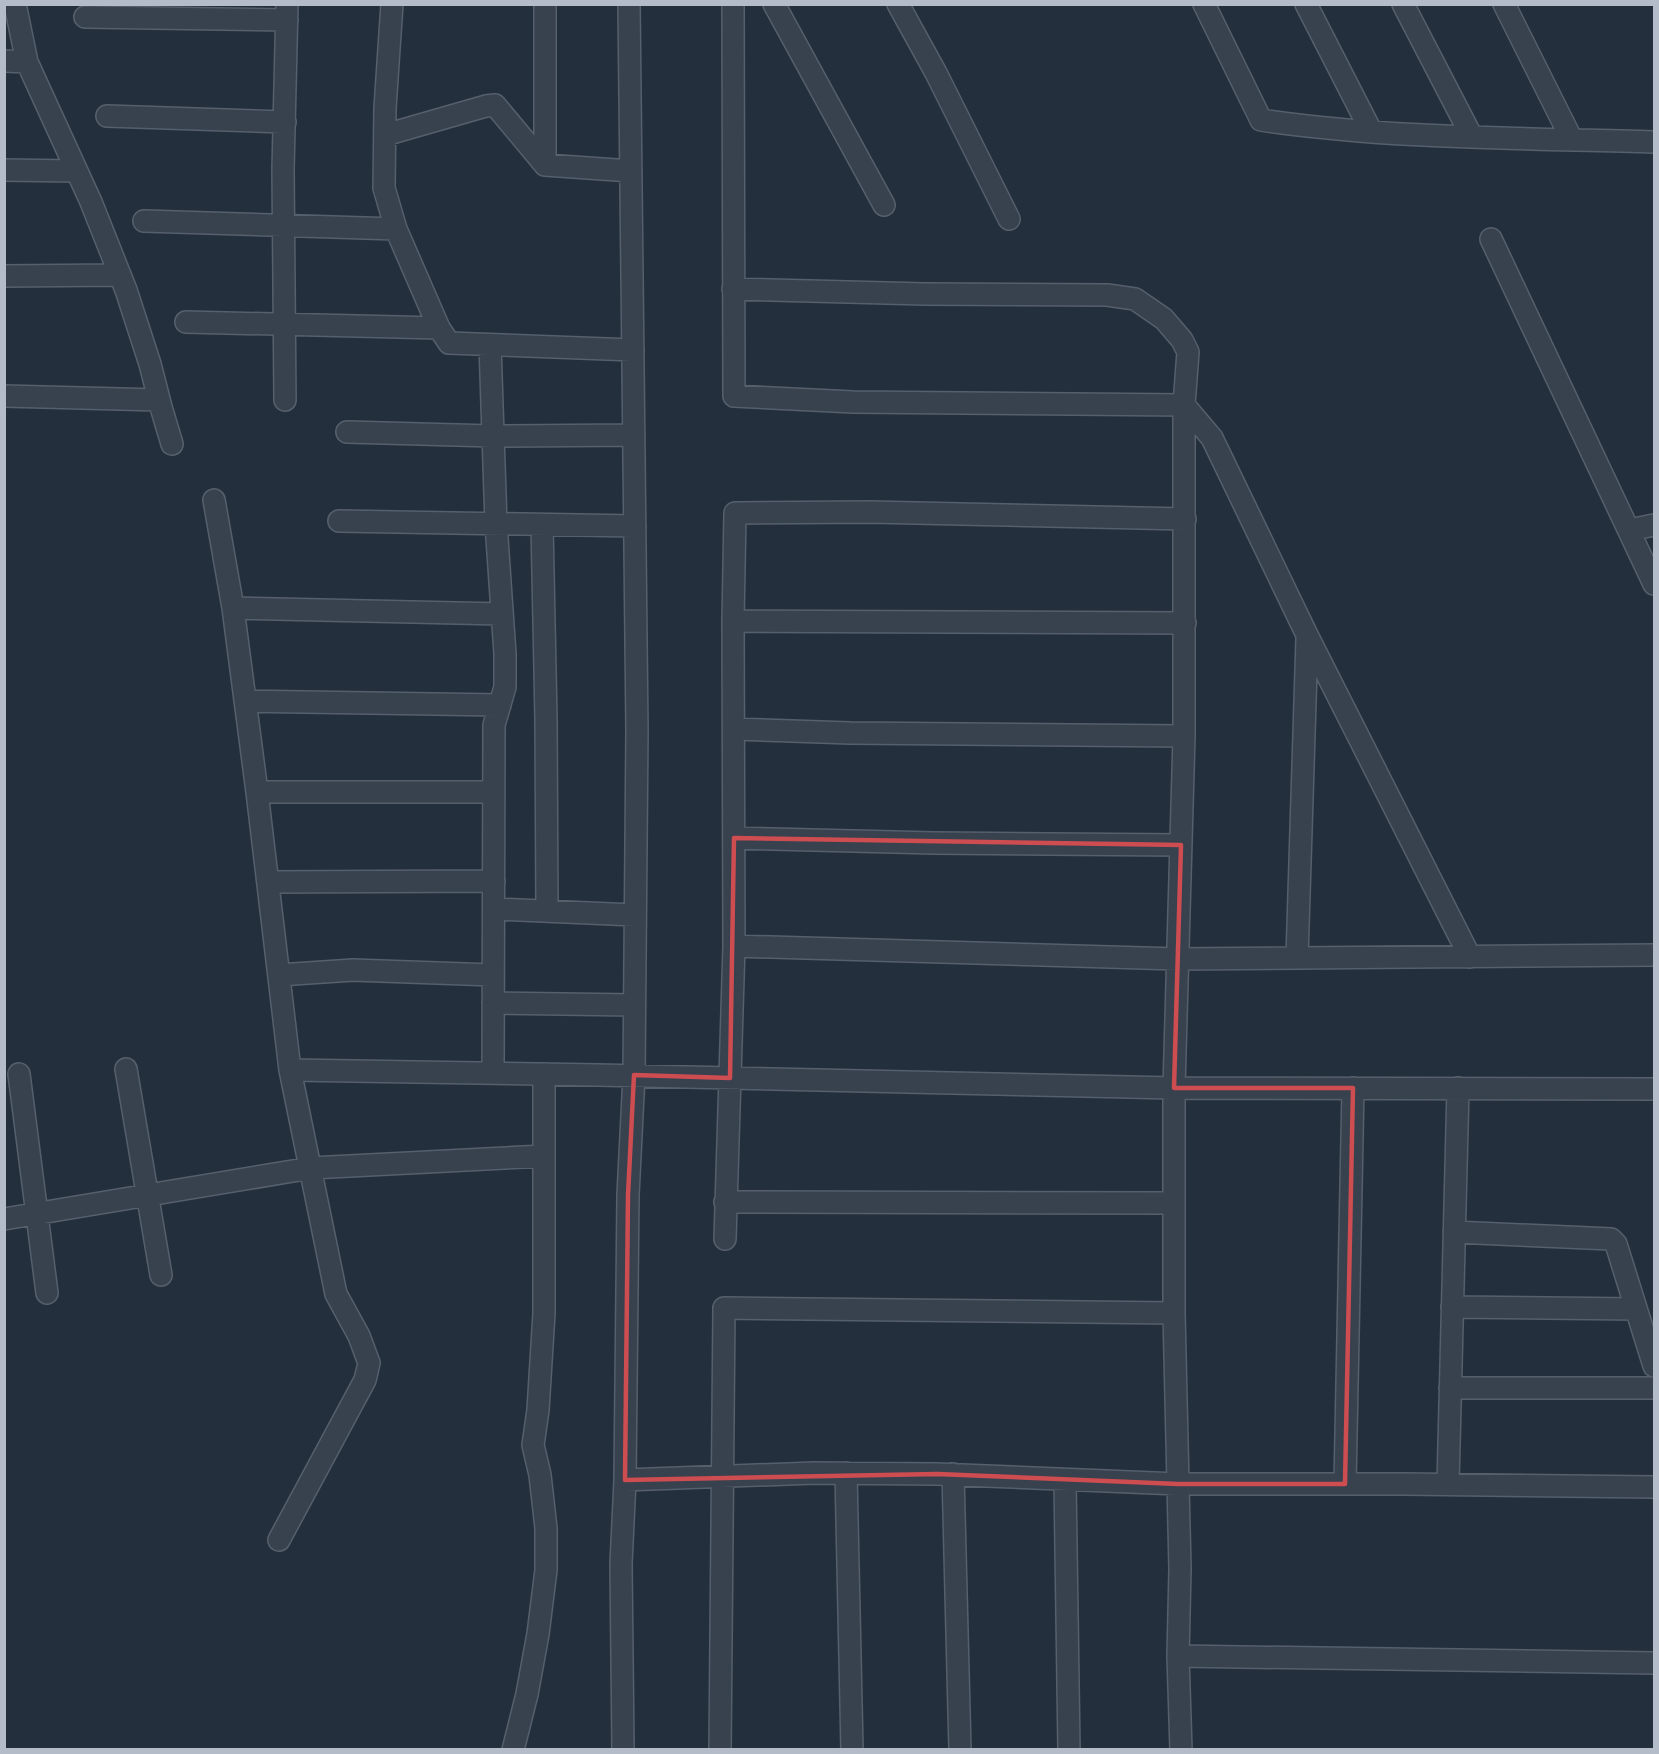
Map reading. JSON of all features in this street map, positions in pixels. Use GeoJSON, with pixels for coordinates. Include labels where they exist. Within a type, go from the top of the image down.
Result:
{"type":"FeatureCollection","features":[{"type":"Feature","properties":{"kind":"street"},"geometry":{"type":"LineString","coordinates":[[15,4],[27,62],[120,275],[150,364],[172,444]]}},
{"type":"Feature","properties":{"kind":"street"},"geometry":{"type":"LineString","coordinates":[[392,4],[384,188],[396,229],[439,328],[449,343],[633,350]]}},
{"type":"Feature","properties":{"kind":"street"},"geometry":{"type":"LineString","coordinates":[[545,4],[545,165]]}},
{"type":"Feature","properties":{"kind":"street"},"geometry":{"type":"LineString","coordinates":[[622,1749],[621,1564],[625,1480],[628,1195],[634,1076],[637,730],[629,4]]}},
{"type":"Feature","properties":{"kind":"street"},"geometry":{"type":"LineString","coordinates":[[774,4],[884,205]]}},
{"type":"Feature","properties":{"kind":"street"},"geometry":{"type":"LineString","coordinates":[[898,4],[936,73],[1009,219]]}},
{"type":"Feature","properties":{"kind":"street"},"geometry":{"type":"LineString","coordinates":[[1204,4],[1261,120],[1319,129],[1654,142]]}},
{"type":"Feature","properties":{"kind":"street"},"geometry":{"type":"LineString","coordinates":[[1306,4],[1371,131]]}},
{"type":"Feature","properties":{"kind":"street"},"geometry":{"type":"LineString","coordinates":[[1403,4],[1472,136]]}},
{"type":"Feature","properties":{"kind":"street"},"geometry":{"type":"LineString","coordinates":[[1504,4],[1572,140]]}},
{"type":"Feature","properties":{"kind":"street"},"geometry":{"type":"LineString","coordinates":[[736,6],[734,396],[854,402],[1184,405],[1212,438],[1307,635],[1470,957]]}},
{"type":"Feature","properties":{"kind":"street"},"geometry":{"type":"LineString","coordinates":[[85,17],[287,12],[284,226],[285,400]]}},
{"type":"Feature","properties":{"kind":"street"},"geometry":{"type":"LineString","coordinates":[[4,61],[27,62]]}},
{"type":"Feature","properties":{"kind":"street"},"geometry":{"type":"LineString","coordinates":[[385,135],[495,105],[545,165],[631,171]]}},
{"type":"Feature","properties":{"kind":"street"},"geometry":{"type":"LineString","coordinates":[[107,116],[285,122]]}},
{"type":"Feature","properties":{"kind":"street"},"geometry":{"type":"LineString","coordinates":[[4,170],[76,171]]}},
{"type":"Feature","properties":{"kind":"street"},"geometry":{"type":"LineString","coordinates":[[144,221],[396,229]]}},
{"type":"Feature","properties":{"kind":"street"},"geometry":{"type":"LineString","coordinates":[[1491,239],[1654,584]]}},
{"type":"Feature","properties":{"kind":"street"},"geometry":{"type":"LineString","coordinates":[[4,276],[120,275]]}},
{"type":"Feature","properties":{"kind":"street"},"geometry":{"type":"LineString","coordinates":[[733,289],[924,294],[1107,295],[1135,299],[1164,319],[1182,340],[1188,352],[1184,405],[1184,735],[1174,1088],[1174,1313],[1180,1569],[1178,1656],[1181,1749]]}},
{"type":"Feature","properties":{"kind":"street"},"geometry":{"type":"LineString","coordinates":[[186,322],[439,328]]}},
{"type":"Feature","properties":{"kind":"street"},"geometry":{"type":"LineString","coordinates":[[490,345],[496,524],[505,654],[505,687],[494,725],[493,1073]]}},
{"type":"Feature","properties":{"kind":"street"},"geometry":{"type":"LineString","coordinates":[[4,396],[159,400]]}},
{"type":"Feature","properties":{"kind":"street"},"geometry":{"type":"LineString","coordinates":[[346,432],[634,435]]}},
{"type":"Feature","properties":{"kind":"street"},"geometry":{"type":"LineString","coordinates":[[214,500],[233,608],[290,1070],[336,1294],[359,1336],[369,1363],[365,1380],[279,1540]]}},
{"type":"Feature","properties":{"kind":"street"},"geometry":{"type":"LineString","coordinates":[[725,1239],[734,946],[735,513],[870,512],[1185,519]]}},
{"type":"Feature","properties":{"kind":"street"},"geometry":{"type":"LineString","coordinates":[[339,521],[635,526]]}},
{"type":"Feature","properties":{"kind":"street"},"geometry":{"type":"LineString","coordinates":[[542,525],[547,910]]}},
{"type":"Feature","properties":{"kind":"street"},"geometry":{"type":"LineString","coordinates":[[1629,530],[1654,525]]}},
{"type":"Feature","properties":{"kind":"street"},"geometry":{"type":"LineString","coordinates":[[233,608],[502,614]]}},
{"type":"Feature","properties":{"kind":"street"},"geometry":{"type":"LineString","coordinates":[[733,621],[1185,623]]}},
{"type":"Feature","properties":{"kind":"street"},"geometry":{"type":"LineString","coordinates":[[1297,958],[1307,635]]}},
{"type":"Feature","properties":{"kind":"street"},"geometry":{"type":"LineString","coordinates":[[245,702],[500,705]]}},
{"type":"Feature","properties":{"kind":"street"},"geometry":{"type":"LineString","coordinates":[[734,729],[850,733],[1184,735]]}},
{"type":"Feature","properties":{"kind":"street"},"geometry":{"type":"LineString","coordinates":[[257,792],[494,792]]}},
{"type":"Feature","properties":{"kind":"street"},"geometry":{"type":"LineString","coordinates":[[734,838],[934,843],[1180,845]]}},
{"type":"Feature","properties":{"kind":"street"},"geometry":{"type":"LineString","coordinates":[[268,882],[494,881]]}},
{"type":"Feature","properties":{"kind":"street"},"geometry":{"type":"LineString","coordinates":[[494,909],[635,915]]}},
{"type":"Feature","properties":{"kind":"street"},"geometry":{"type":"LineString","coordinates":[[734,946],[1178,959],[1654,955]]}},
{"type":"Feature","properties":{"kind":"street"},"geometry":{"type":"LineString","coordinates":[[279,975],[353,970],[493,975]]}},
{"type":"Feature","properties":{"kind":"street"},"geometry":{"type":"LineString","coordinates":[[493,1003],[634,1005]]}},
{"type":"Feature","properties":{"kind":"street"},"geometry":{"type":"LineString","coordinates":[[126,1069],[161,1275]]}},
{"type":"Feature","properties":{"kind":"street"},"geometry":{"type":"LineString","coordinates":[[290,1070],[1174,1088],[1654,1089]]}},
{"type":"Feature","properties":{"kind":"street"},"geometry":{"type":"LineString","coordinates":[[19,1074],[47,1293]]}},
{"type":"Feature","properties":{"kind":"street"},"geometry":{"type":"LineString","coordinates":[[513,1749],[527,1694],[546,1570],[546,1528],[540,1475],[533,1445],[538,1410],[544,1313],[544,1074]]}},
{"type":"Feature","properties":{"kind":"street"},"geometry":{"type":"LineString","coordinates":[[1345,1484],[1353,1088]]}},
{"type":"Feature","properties":{"kind":"street"},"geometry":{"type":"LineString","coordinates":[[1448,1484],[1458,1088]]}},
{"type":"Feature","properties":{"kind":"street"},"geometry":{"type":"LineString","coordinates":[[4,1219],[311,1168],[544,1156]]}},
{"type":"Feature","properties":{"kind":"street"},"geometry":{"type":"LineString","coordinates":[[725,1202],[1174,1203]]}},
{"type":"Feature","properties":{"kind":"street"},"geometry":{"type":"LineString","coordinates":[[1454,1232],[1611,1239],[1616,1244],[1654,1366]]}},
{"type":"Feature","properties":{"kind":"street"},"geometry":{"type":"LineString","coordinates":[[1452,1307],[1636,1309]]}},
{"type":"Feature","properties":{"kind":"street"},"geometry":{"type":"LineString","coordinates":[[720,1749],[724,1308],[1174,1313]]}},
{"type":"Feature","properties":{"kind":"street"},"geometry":{"type":"LineString","coordinates":[[1450,1388],[1654,1388]]}},
{"type":"Feature","properties":{"kind":"street"},"geometry":{"type":"LineString","coordinates":[[625,1480],[846,1473],[953,1474],[1178,1484],[1654,1487]]}},
{"type":"Feature","properties":{"kind":"street"},"geometry":{"type":"LineString","coordinates":[[846,1473],[852,1749]]}},
{"type":"Feature","properties":{"kind":"street"},"geometry":{"type":"LineString","coordinates":[[953,1474],[960,1749]]}},
{"type":"Feature","properties":{"kind":"street"},"geometry":{"type":"LineString","coordinates":[[1065,1480],[1069,1749]]}},
{"type":"Feature","properties":{"kind":"street"},"geometry":{"type":"LineString","coordinates":[[1178,1656],[1654,1663]]}},
{"type":"Feature","properties":{"kind":"highlighted area"},"geometry":{"type":"Polygon","coordinates":[[[734,838],[1181,845],[1174,1088],[1353,1088],[1345,1484],[1178,1484],[937,1474],[625,1480],[628,1195],[634,1075],[730,1078],[734,838]]]}}]}
